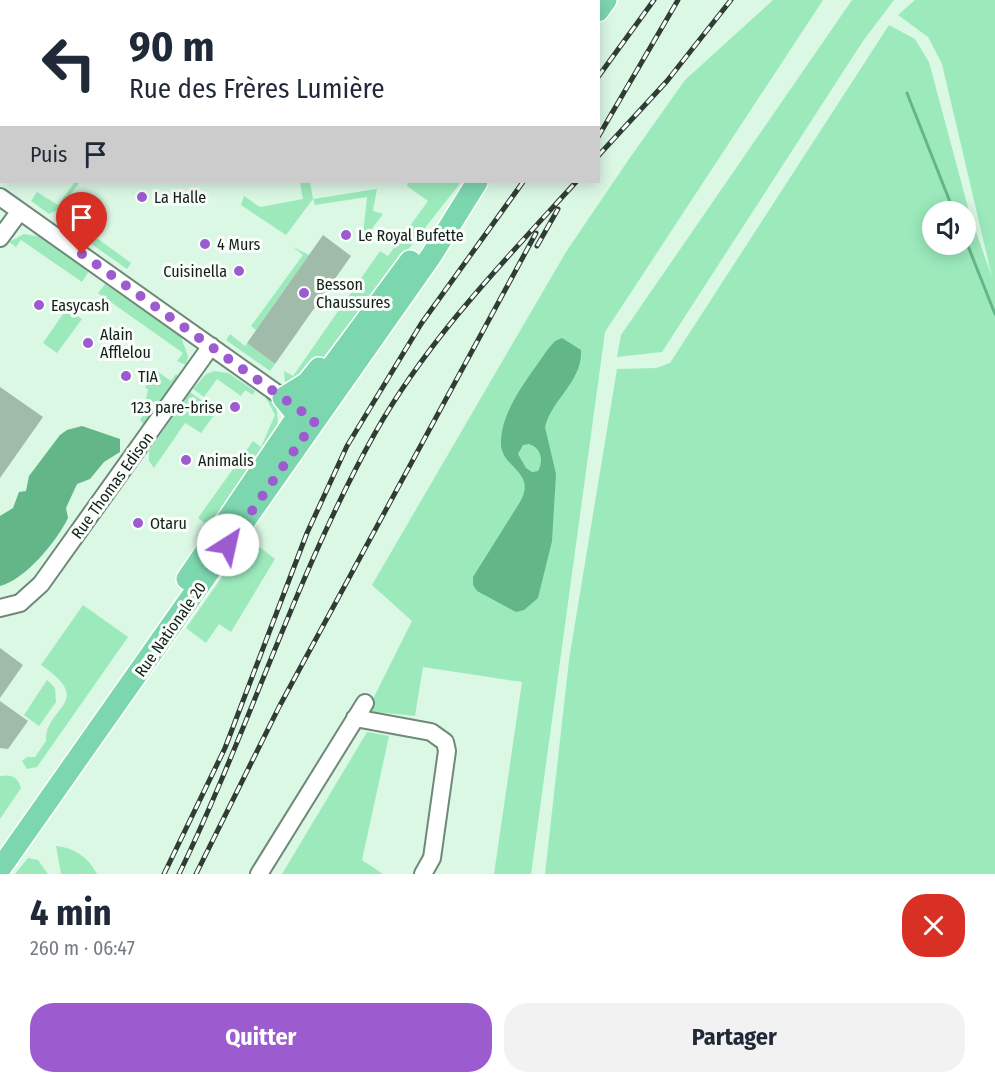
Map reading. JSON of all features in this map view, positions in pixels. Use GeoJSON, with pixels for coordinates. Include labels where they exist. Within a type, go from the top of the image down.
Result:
{"type":"FeatureCollection","features":[{"type":"Feature","properties":{"kind":"main road","name":"Rue Nationale 20"},"geometry":{"type":"LineString","coordinates":[[0,847],[305,416],[416,254],[474,185]]}},
{"type":"Feature","properties":{"kind":"main road","name":"Rue Nationale 20"},"geometry":{"type":"LineString","coordinates":[[0,868],[189,602],[305,416],[431,256],[474,185]]}},
{"type":"Feature","properties":{"kind":"main road","name":"Rue Nationale 20"},"geometry":{"type":"LineString","coordinates":[[283,398],[307,383],[390,274],[416,254]]}},
{"type":"Feature","properties":{"kind":"main road"},"geometry":{"type":"LineString","coordinates":[[283,398],[305,416]]}},
{"type":"Feature","properties":{"kind":"street"},"geometry":{"type":"LineString","coordinates":[[0,197],[283,398]]}},
{"type":"Feature","properties":{"kind":"street"},"geometry":{"type":"LineString","coordinates":[[0,238],[20,211]]}},
{"type":"Feature","properties":{"kind":"street","name":"Rue Thomas Edison"},"geometry":{"type":"LineString","coordinates":[[0,608],[20,603],[40,584],[212,346]]}},
{"type":"Feature","properties":{"kind":"street"},"geometry":{"type":"LineString","coordinates":[[259,874],[365,703]]}},
{"type":"Feature","properties":{"kind":"street"},"geometry":{"type":"LineString","coordinates":[[355,718],[431,732],[445,742],[447,751],[432,858],[423,874]]}},
{"type":"Feature","properties":{"kind":"shaded area"},"geometry":{"type":"Polygon","coordinates":[[[773,0],[823,0],[605,332],[531,874],[494,874],[522,682],[423,667],[415,716],[367,711],[412,621],[372,585],[566,252],[629,159],[685,80],[773,0]]]}},
{"type":"Feature","properties":{"kind":"shaded area"},"geometry":{"type":"Polygon","coordinates":[[[852,0],[894,0],[863,41],[662,352],[617,357],[621,335],[852,0]]]}},
{"type":"Feature","properties":{"kind":"shaded area"},"geometry":{"type":"Polygon","coordinates":[[[915,0],[995,0],[995,874],[545,874],[569,660],[617,369],[656,368],[670,363],[889,25],[915,39],[929,62],[966,201],[922,201],[922,255],[976,255],[976,232],[992,277],[942,64],[928,37],[898,15],[915,0]]]}},
{"type":"Feature","properties":{"kind":"shaded area"},"geometry":{"type":"Polygon","coordinates":[[[74,183],[79,183],[58,210],[49,214],[31,201],[37,192],[58,205],[74,183]]]}},
{"type":"Feature","properties":{"kind":"shaded area"},"geometry":{"type":"Polygon","coordinates":[[[300,183],[310,183],[313,199],[286,235],[241,205],[244,196],[260,207],[303,199],[300,183]]]}},
{"type":"Feature","properties":{"kind":"shaded area"},"geometry":{"type":"Polygon","coordinates":[[[408,183],[460,183],[313,371],[295,382],[285,383],[284,371],[293,376],[380,251],[388,256],[428,201],[407,186],[408,183]]]}},
{"type":"Feature","properties":{"kind":"shaded area"},"geometry":{"type":"Polygon","coordinates":[[[377,189],[373,211],[383,214],[362,242],[367,197],[315,205],[313,199],[377,189]]]}},
{"type":"Feature","properties":{"kind":"shaded area"},"geometry":{"type":"Polygon","coordinates":[[[87,199],[92,204],[79,225],[131,263],[127,269],[73,231],[74,217],[87,199]]]}},
{"type":"Feature","properties":{"kind":"shaded area"},"geometry":{"type":"Polygon","coordinates":[[[24,234],[41,237],[89,271],[82,282],[21,240],[16,247],[9,242],[24,234]]]}},
{"type":"Feature","properties":{"kind":"shaded area"},"geometry":{"type":"Polygon","coordinates":[[[293,247],[309,255],[256,330],[251,326],[303,255],[293,247]]]}},
{"type":"Feature","properties":{"kind":"shaded area"},"geometry":{"type":"Polygon","coordinates":[[[105,284],[181,337],[188,356],[186,365],[177,361],[183,353],[98,293],[105,284]]]}},
{"type":"Feature","properties":{"kind":"shaded area"},"geometry":{"type":"Polygon","coordinates":[[[67,308],[82,319],[57,353],[43,343],[67,308]]]}},
{"type":"Feature","properties":{"kind":"shaded area"},"geometry":{"type":"Polygon","coordinates":[[[230,334],[245,346],[247,343],[275,364],[270,371],[226,340],[230,334]]]}},
{"type":"Feature","properties":{"kind":"shaded area"},"geometry":{"type":"Polygon","coordinates":[[[562,338],[581,350],[580,361],[572,381],[554,408],[545,427],[556,474],[552,541],[538,598],[524,610],[516,612],[477,591],[473,585],[473,577],[524,492],[522,477],[503,453],[501,445],[505,419],[517,394],[555,341],[562,338]],[[523,445],[518,454],[526,468],[532,472],[538,471],[541,463],[539,451],[533,446],[523,445]]]}},
{"type":"Feature","properties":{"kind":"shaded area"},"geometry":{"type":"Polygon","coordinates":[[[157,371],[171,381],[176,374],[178,376],[144,425],[140,420],[151,403],[146,399],[148,390],[145,387],[157,371]]]}},
{"type":"Feature","properties":{"kind":"shaded area"},"geometry":{"type":"Polygon","coordinates":[[[214,371],[228,373],[255,391],[253,395],[245,390],[241,396],[217,379],[204,397],[193,389],[206,374],[214,371]]]}},
{"type":"Feature","properties":{"kind":"shaded area"},"geometry":{"type":"Polygon","coordinates":[[[190,392],[217,411],[201,433],[185,423],[154,468],[149,461],[149,451],[190,392]]]}},
{"type":"Feature","properties":{"kind":"shaded area"},"geometry":{"type":"Polygon","coordinates":[[[267,395],[277,409],[278,428],[213,529],[198,518],[253,441],[261,447],[275,415],[266,398],[267,395]]]}},
{"type":"Feature","properties":{"kind":"shaded area"},"geometry":{"type":"Polygon","coordinates":[[[82,426],[120,439],[120,452],[104,462],[90,479],[77,484],[66,508],[68,518],[48,548],[20,576],[0,586],[0,516],[13,508],[19,492],[26,491],[29,476],[60,435],[67,430],[82,426]]]}},
{"type":"Feature","properties":{"kind":"shaded area"},"geometry":{"type":"Polygon","coordinates":[[[249,539],[275,559],[231,632],[219,624],[206,643],[186,628],[249,539]]]}},
{"type":"Feature","properties":{"kind":"shaded area"},"geometry":{"type":"Polygon","coordinates":[[[83,605],[128,637],[37,767],[27,769],[22,761],[27,757],[35,757],[46,741],[52,720],[67,697],[65,688],[57,678],[41,665],[83,605]]]}},
{"type":"Feature","properties":{"kind":"shaded area"},"geometry":{"type":"Polygon","coordinates":[[[47,680],[55,688],[56,702],[39,726],[24,715],[47,680]]]}},
{"type":"Feature","properties":{"kind":"shaded area"},"geometry":{"type":"Polygon","coordinates":[[[367,732],[389,736],[362,860],[383,874],[282,874],[367,732]]]}},
{"type":"Feature","properties":{"kind":"shaded area"},"geometry":{"type":"Polygon","coordinates":[[[0,776],[14,777],[21,788],[0,819],[0,776]]]}},
{"type":"Feature","properties":{"kind":"shaded area"},"geometry":{"type":"Polygon","coordinates":[[[56,846],[80,854],[97,874],[61,874],[56,846]]]}},
{"type":"Feature","properties":{"kind":"shaded area"},"geometry":{"type":"Polygon","coordinates":[[[28,858],[38,860],[48,874],[15,874],[28,858]]]}},
{"type":"Feature","properties":{"kind":"building","name":"Besson Chaussures"},"geometry":{"type":"Polygon","coordinates":[[[323,235],[351,256],[275,364],[247,343],[323,235]]]}},
{"type":"Feature","properties":{"kind":"building"},"geometry":{"type":"Polygon","coordinates":[[[0,387],[43,417],[0,478],[0,387]]]}},
{"type":"Feature","properties":{"kind":"building"},"geometry":{"type":"Polygon","coordinates":[[[0,648],[23,665],[0,698],[0,648]]]}},
{"type":"Feature","properties":{"kind":"building"},"geometry":{"type":"Polygon","coordinates":[[[0,701],[28,721],[8,749],[0,748],[0,701]]]}},
{"type":"Feature","properties":{"kind":"waterway"},"geometry":{"type":"LineString","coordinates":[[907,93],[950,201]]}},
{"type":"Feature","properties":{"kind":"waterway"},"geometry":{"type":"LineString","coordinates":[[972,255],[995,314]]}},
{"type":"Feature","properties":{"kind":"railway"},"geometry":{"type":"LineString","coordinates":[[600,74],[654,0]]}},
{"type":"Feature","properties":{"kind":"railway"},"geometry":{"type":"LineString","coordinates":[[600,134],[678,0]]}},
{"type":"Feature","properties":{"kind":"railway"},"geometry":{"type":"LineString","coordinates":[[600,154],[667,81],[731,0]]}},
{"type":"Feature","properties":{"kind":"railway"},"geometry":{"type":"LineString","coordinates":[[164,874],[225,748],[307,533],[347,446],[421,324],[522,183]]}},
{"type":"Feature","properties":{"kind":"railway"},"geometry":{"type":"LineString","coordinates":[[179,874],[228,764],[321,541],[375,433],[396,398],[443,333],[495,271],[575,183]]}},
{"type":"Feature","properties":{"kind":"railway"},"geometry":{"type":"LineString","coordinates":[[537,246],[558,209]]}},
{"type":"Feature","properties":{"kind":"railway"},"geometry":{"type":"LineString","coordinates":[[196,874],[279,707],[536,233]]}},
{"type":"Feature","properties":{"kind":"place","name":"La Halle"},"geometry":{"type":"Point","coordinates":[142,197]}},
{"type":"Feature","properties":{"kind":"place","name":"Le Royal Bufette"},"geometry":{"type":"Point","coordinates":[346,235]}},
{"type":"Feature","properties":{"kind":"place","name":"4 Murs"},"geometry":{"type":"Point","coordinates":[205,244]}},
{"type":"Feature","properties":{"kind":"place","name":"Cuisinella"},"geometry":{"type":"Point","coordinates":[239,271]}},
{"type":"Feature","properties":{"kind":"place","name":"Besson Chaussures"},"geometry":{"type":"Point","coordinates":[304,293]}},
{"type":"Feature","properties":{"kind":"place","name":"Easycash"},"geometry":{"type":"Point","coordinates":[39,305]}},
{"type":"Feature","properties":{"kind":"place","name":"Alain Afflelou"},"geometry":{"type":"Point","coordinates":[88,343]}},
{"type":"Feature","properties":{"kind":"place","name":"TIA"},"geometry":{"type":"Point","coordinates":[126,376]}},
{"type":"Feature","properties":{"kind":"place","name":"123 pare-brise"},"geometry":{"type":"Point","coordinates":[235,407]}},
{"type":"Feature","properties":{"kind":"place","name":"Animalis"},"geometry":{"type":"Point","coordinates":[186,460]}},
{"type":"Feature","properties":{"kind":"place","name":"Otaru"},"geometry":{"type":"Point","coordinates":[138,523]}},
{"type":"Feature","properties":{"kind":"route"},"geometry":{"type":"LineString","coordinates":[[82,254],[315,421],[228,545]]}}]}
